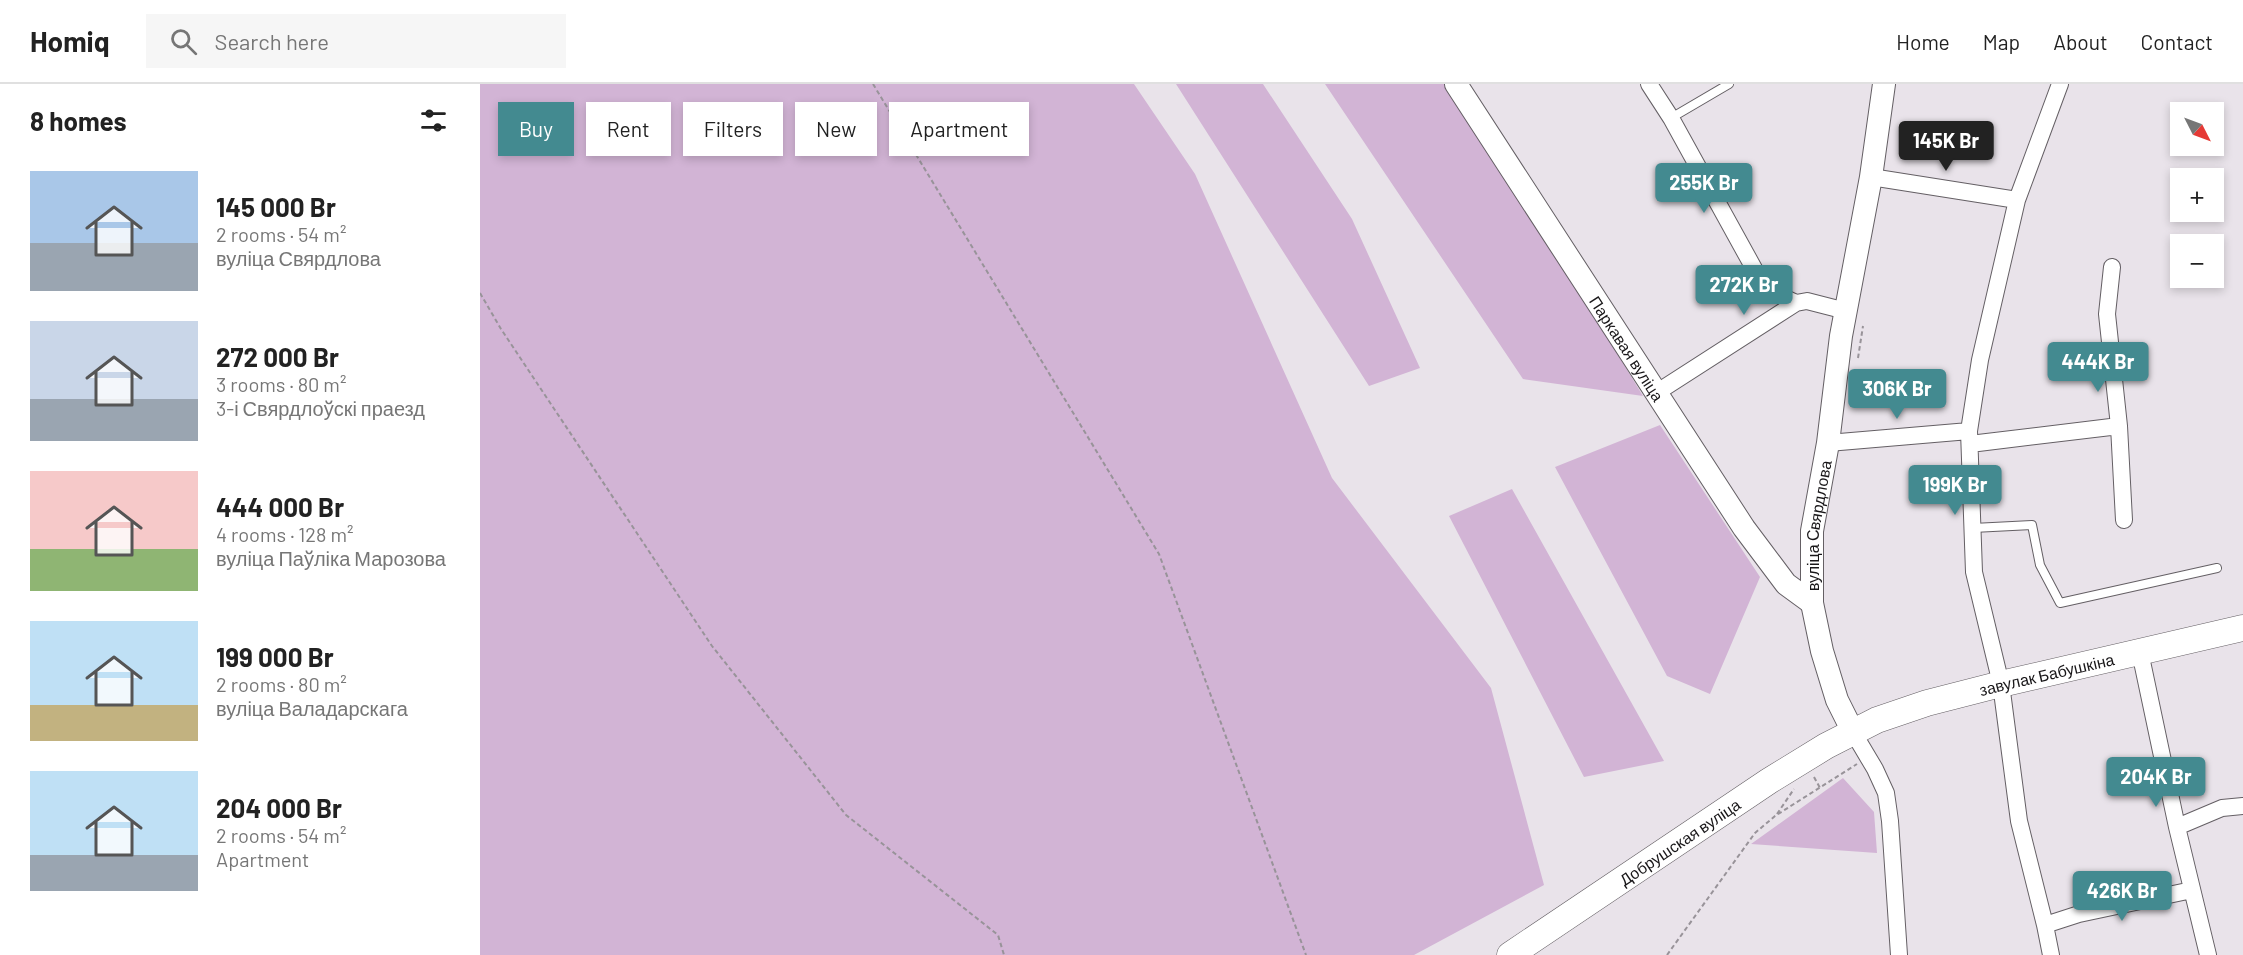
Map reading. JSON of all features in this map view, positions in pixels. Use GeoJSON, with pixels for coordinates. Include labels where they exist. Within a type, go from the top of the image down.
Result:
{"type":"FeatureCollection","features":[{"type":"Feature","properties":{"kind":"main road","name":"завулак Бабушкіна"},"geometry":{"type":"LineString","coordinates":[[1853,732],[1877,720],[1927,703],[2243,628]]}},
{"type":"Feature","properties":{"kind":"main road","name":"Добрушская вуліца"},"geometry":{"type":"LineString","coordinates":[[1510,955],[1769,781],[1853,732]]}},
{"type":"Feature","properties":{"kind":"street","name":"Паркавая вуліца"},"geometry":{"type":"LineString","coordinates":[[1456,84],[1744,528],[1786,584],[1812,603]]}},
{"type":"Feature","properties":{"kind":"street"},"geometry":{"type":"LineString","coordinates":[[1649,84],[1671,118],[1757,274],[1772,292],[1796,303]]}},
{"type":"Feature","properties":{"kind":"street","name":"вуліца Свярдлова"},"geometry":{"type":"LineString","coordinates":[[1884,84],[1871,177],[1846,310],[1828,443],[1812,531],[1812,603],[1822,651],[1837,700],[1882,785],[1887,802],[1899,955]]}},
{"type":"Feature","properties":{"kind":"street"},"geometry":{"type":"LineString","coordinates":[[2051,955],[2019,821],[2001,684],[1974,572],[1970,438],[1980,360],[2017,200],[2060,84]]}},
{"type":"Feature","properties":{"kind":"street"},"geometry":{"type":"LineString","coordinates":[[1871,177],[2017,200]]}},
{"type":"Feature","properties":{"kind":"street"},"geometry":{"type":"LineString","coordinates":[[2112,267],[2107,314],[2119,426],[2124,520]]}},
{"type":"Feature","properties":{"kind":"street"},"geometry":{"type":"LineString","coordinates":[[1656,393],[1796,303],[1807,301],[1846,310]]}},
{"type":"Feature","properties":{"kind":"street"},"geometry":{"type":"LineString","coordinates":[[1828,443],[1970,438],[2119,426]]}},
{"type":"Feature","properties":{"kind":"street"},"geometry":{"type":"LineString","coordinates":[[2140,652],[2177,827],[2208,955]]}},
{"type":"Feature","properties":{"kind":"street"},"geometry":{"type":"LineString","coordinates":[[2177,827],[2222,808],[2243,806]]}},
{"type":"Feature","properties":{"kind":"street"},"geometry":{"type":"LineString","coordinates":[[2045,925],[2079,914],[2192,890]]}},
{"type":"Feature","properties":{"kind":"lane"},"geometry":{"type":"LineString","coordinates":[[1671,118],[1729,84]]}},
{"type":"Feature","properties":{"kind":"lane"},"geometry":{"type":"LineString","coordinates":[[1973,528],[2032,525],[2040,565],[2061,603],[2217,568]]}},
{"type":"Feature","properties":{"kind":"path"},"geometry":{"type":"LineString","coordinates":[[873,84],[1159,554],[1306,955]]}},
{"type":"Feature","properties":{"kind":"path"},"geometry":{"type":"LineString","coordinates":[[480,292],[501,329],[719,655],[846,815],[998,935],[1004,955]]}},
{"type":"Feature","properties":{"kind":"path"},"geometry":{"type":"LineString","coordinates":[[1857,364],[1863,326]]}},
{"type":"Feature","properties":{"kind":"path"},"geometry":{"type":"LineString","coordinates":[[1667,955],[1722,882],[1755,833],[1775,816],[1868,757]]}},
{"type":"Feature","properties":{"kind":"path"},"geometry":{"type":"LineString","coordinates":[[1808,768],[1820,788]]}},
{"type":"Feature","properties":{"kind":"path"},"geometry":{"type":"LineString","coordinates":[[1775,816],[1795,788]]}},
{"type":"Feature","properties":{"kind":"shaded area"},"geometry":{"type":"Polygon","coordinates":[[[480,84],[1134,84],[1195,174],[1332,478],[1491,688],[1544,885],[1414,955],[480,955],[480,84]]]}},
{"type":"Feature","properties":{"kind":"shaded area"},"geometry":{"type":"Polygon","coordinates":[[[1176,84],[1263,84],[1352,219],[1420,368],[1369,386],[1176,84]]]}},
{"type":"Feature","properties":{"kind":"shaded area"},"geometry":{"type":"Polygon","coordinates":[[[1325,84],[1447,84],[1535,218],[1643,396],[1523,379],[1325,84]]]}},
{"type":"Feature","properties":{"kind":"shaded area"},"geometry":{"type":"Polygon","coordinates":[[[1660,425],[1760,577],[1710,694],[1667,676],[1555,467],[1660,425]]]}},
{"type":"Feature","properties":{"kind":"shaded area"},"geometry":{"type":"Polygon","coordinates":[[[1512,489],[1664,761],[1584,777],[1449,516],[1512,489]]]}},
{"type":"Feature","properties":{"kind":"shaded area"},"geometry":{"type":"Polygon","coordinates":[[[1843,778],[1874,812],[1877,853],[1751,844],[1843,778]]]}}]}
